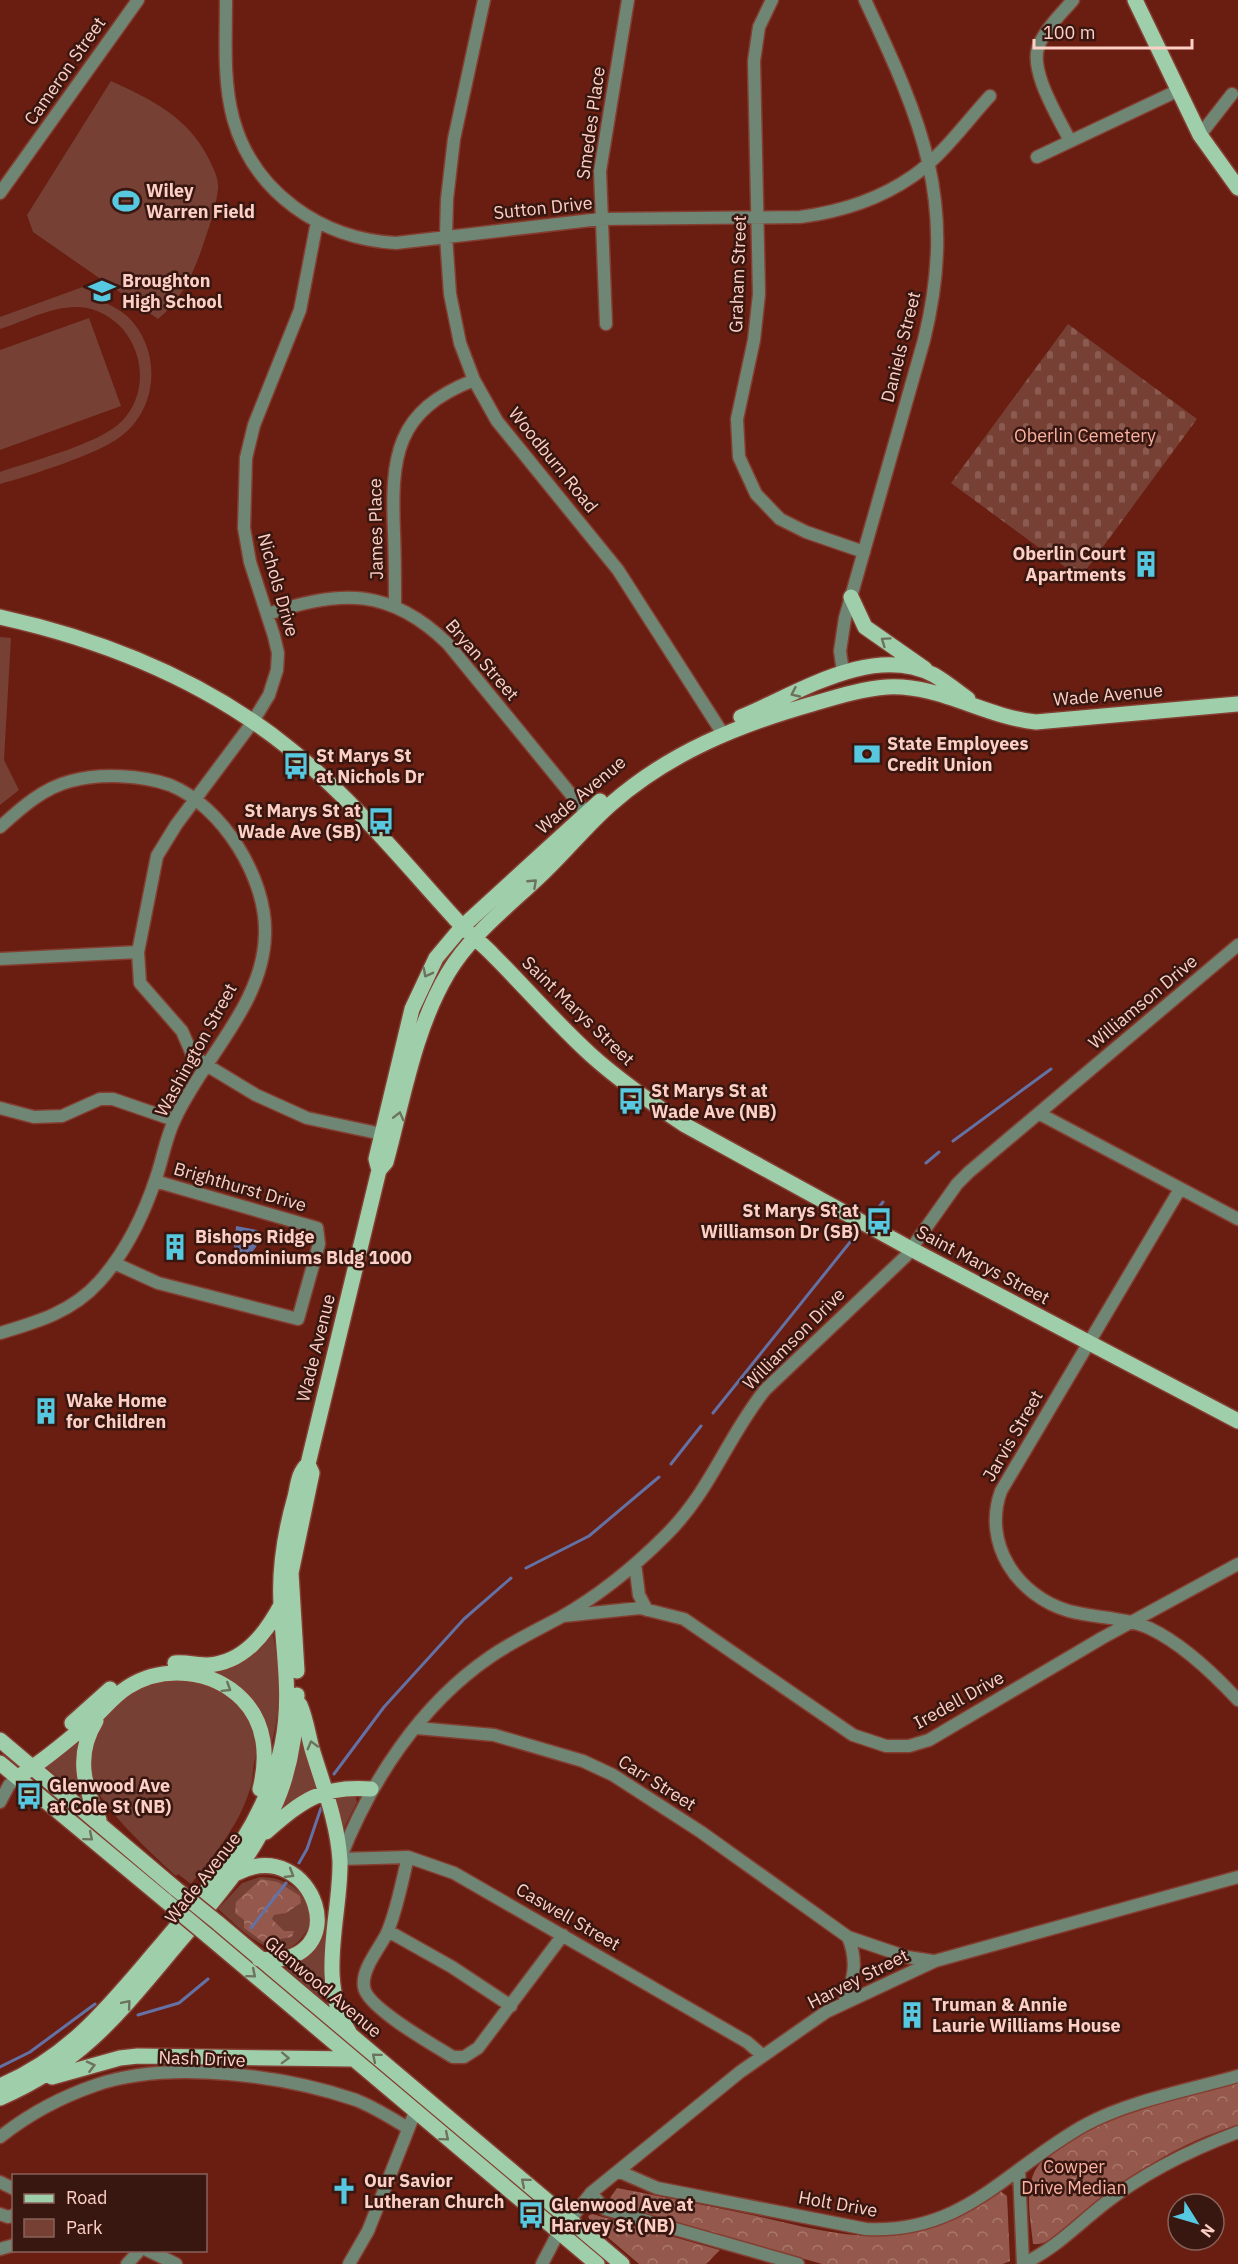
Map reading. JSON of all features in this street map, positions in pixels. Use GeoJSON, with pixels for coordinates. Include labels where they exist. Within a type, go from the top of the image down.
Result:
{"type":"FeatureCollection","features":[{"type":"Feature","properties":{"kind":"main road"},"geometry":{"type":"LineString","coordinates":[[1136,0],[1177,91],[1200,135],[1238,188]]}},
{"type":"Feature","properties":{"kind":"main road"},"geometry":{"type":"LineString","coordinates":[[851,597],[860,621],[865,627],[933,674]]}},
{"type":"Feature","properties":{"kind":"main road","name":"Saint Marys Street"},"geometry":{"type":"LineString","coordinates":[[0,617],[60,631],[126,655],[193,686],[290,748],[352,805],[462,927],[592,1056],[650,1102],[713,1141],[910,1249],[1238,1421]]}},
{"type":"Feature","properties":{"kind":"main road","name":"Wade Avenue"},"geometry":{"type":"LineString","coordinates":[[379,1170],[376,1159],[419,990],[436,958],[462,927],[654,761],[843,672],[886,665],[933,674],[983,710]]}},
{"type":"Feature","properties":{"kind":"main road"},"geometry":{"type":"LineString","coordinates":[[789,711],[836,686],[843,672],[864,676],[902,677],[918,682],[938,694]]}},
{"type":"Feature","properties":{"kind":"main road","name":"Wade Avenue"},"geometry":{"type":"LineString","coordinates":[[721,730],[853,692],[887,687],[938,694],[1014,720],[1040,722],[1238,704]]}},
{"type":"Feature","properties":{"kind":"main road","name":"Wade Avenue"},"geometry":{"type":"LineString","coordinates":[[0,2086],[53,2058],[98,2019],[218,1878],[257,1818],[272,1782],[285,1722],[287,1680],[280,1574],[286,1532],[301,1470],[308,1464],[379,1170],[386,1162],[407,1082],[436,997],[449,971],[475,938],[590,817]]}},
{"type":"Feature","properties":{"kind":"main road","name":"Wade Avenue"},"geometry":{"type":"LineString","coordinates":[[0,2098],[34,2082],[67,2061],[98,2036],[235,1874],[257,1840],[274,1807],[294,1740],[297,1698],[291,1573],[312,1473],[308,1464]]}},
{"type":"Feature","properties":{"kind":"main road"},"geometry":{"type":"LineString","coordinates":[[29,1765],[116,1684],[135,1673],[164,1663],[217,1664],[241,1653],[264,1632],[281,1605]]}},
{"type":"Feature","properties":{"kind":"main road"},"geometry":{"type":"LineString","coordinates":[[10,1771],[29,1765],[101,1713],[130,1686],[163,1674],[196,1675],[232,1690],[251,1710],[263,1737],[265,1761],[254,1805],[257,1818]]}},
{"type":"Feature","properties":{"kind":"main road"},"geometry":{"type":"LineString","coordinates":[[297,1698],[326,1792],[340,1859],[331,1947],[334,1988],[343,2023],[352,2037]]}},
{"type":"Feature","properties":{"kind":"main road"},"geometry":{"type":"LineString","coordinates":[[100,1824],[87,1792],[83,1770],[87,1738],[101,1713]]}},
{"type":"Feature","properties":{"kind":"main road","name":"Glenwood Avenue"},"geometry":{"type":"LineString","coordinates":[[0,1740],[100,1824],[171,1895],[208,1936],[597,2264]]}},
{"type":"Feature","properties":{"kind":"main road","name":"Glenwood Avenue"},"geometry":{"type":"LineString","coordinates":[[10,1771],[171,1895],[218,1923],[622,2264]]}},
{"type":"Feature","properties":{"kind":"main road"},"geometry":{"type":"LineString","coordinates":[[257,1840],[297,1805],[326,1792],[371,1788]]}},
{"type":"Feature","properties":{"kind":"main road"},"geometry":{"type":"LineString","coordinates":[[259,1959],[276,1961],[296,1955],[314,1937],[322,1925],[340,1859]]}},
{"type":"Feature","properties":{"kind":"main road"},"geometry":{"type":"LineString","coordinates":[[235,1874],[253,1867],[271,1866],[296,1877],[308,1890],[317,1907],[319,1917],[314,1937]]}},
{"type":"Feature","properties":{"kind":"main road"},"geometry":{"type":"LineString","coordinates":[[307,2020],[329,1999],[334,1988]]}},
{"type":"Feature","properties":{"kind":"main road"},"geometry":{"type":"LineString","coordinates":[[34,2082],[120,2058],[138,2056],[352,2059]]}},
{"type":"Feature","properties":{"kind":"street","name":"Cameron Street"},"geometry":{"type":"LineString","coordinates":[[0,193],[138,0]]}},
{"type":"Feature","properties":{"kind":"street","name":"Sutton Drive"},"geometry":{"type":"LineString","coordinates":[[226,0],[229,96],[238,136],[246,154],[270,187],[296,209],[317,222],[380,242],[396,243],[600,219],[800,217],[853,206],[894,187],[930,162],[990,96]]}},
{"type":"Feature","properties":{"kind":"street","name":"Woodburn Road"},"geometry":{"type":"LineString","coordinates":[[484,0],[454,139],[446,236],[454,320],[474,380],[516,447],[595,541],[638,597],[721,730]]}},
{"type":"Feature","properties":{"kind":"street","name":"Smedes Place"},"geometry":{"type":"LineString","coordinates":[[606,324],[600,219],[602,147],[628,0]]}},
{"type":"Feature","properties":{"kind":"street","name":"Graham Street"},"geometry":{"type":"LineString","coordinates":[[772,0],[759,27],[754,61],[758,318],[737,419],[739,457],[756,494],[780,519],[806,532],[864,552]]}},
{"type":"Feature","properties":{"kind":"street","name":"Daniels Street"},"geometry":{"type":"LineString","coordinates":[[843,672],[841,639],[851,597],[930,314],[937,236],[930,162],[915,111],[865,0]]}},
{"type":"Feature","properties":{"kind":"street"},"geometry":{"type":"LineString","coordinates":[[1070,141],[1042,84],[1036,60],[1038,45],[1073,0]]}},
{"type":"Feature","properties":{"kind":"street"},"geometry":{"type":"LineString","coordinates":[[1037,157],[1177,91]]}},
{"type":"Feature","properties":{"kind":"street"},"geometry":{"type":"LineString","coordinates":[[1200,135],[1232,94]]}},
{"type":"Feature","properties":{"kind":"street","name":"Nichols Drive"},"geometry":{"type":"LineString","coordinates":[[317,222],[300,310],[254,425],[246,458],[244,528],[250,562],[268,614],[278,662],[271,689],[252,723],[157,856],[138,952],[140,983],[182,1031],[192,1054],[208,1066],[256,1095],[307,1118],[382,1134]]}},
{"type":"Feature","properties":{"kind":"street","name":"James Place"},"geometry":{"type":"LineString","coordinates":[[395,607],[392,483],[395,459],[405,435],[419,415],[440,397],[474,380]]}},
{"type":"Feature","properties":{"kind":"street","name":"Bryan Street"},"geometry":{"type":"LineString","coordinates":[[268,614],[306,601],[338,597],[372,600],[395,607],[420,619],[448,644],[590,817]]}},
{"type":"Feature","properties":{"kind":"street","name":"Washington Street"},"geometry":{"type":"LineString","coordinates":[[0,827],[46,790],[72,780],[106,777],[141,778],[170,786],[196,800],[225,829],[245,858],[264,910],[265,935],[250,993],[174,1120],[139,1224],[114,1263],[80,1299],[47,1320],[0,1333]]}},
{"type":"Feature","properties":{"kind":"street","name":"Williamson Drive"},"geometry":{"type":"LineString","coordinates":[[340,1859],[357,1816],[383,1769],[442,1699],[489,1658],[530,1632],[562,1616],[635,1564],[666,1535],[694,1504],[713,1475],[747,1412],[765,1390],[910,1249],[957,1184],[1238,945]]}},
{"type":"Feature","properties":{"kind":"street"},"geometry":{"type":"LineString","coordinates":[[0,959],[138,952]]}},
{"type":"Feature","properties":{"kind":"street"},"geometry":{"type":"LineString","coordinates":[[0,1108],[34,1117],[62,1116],[100,1099],[113,1099],[174,1120]]}},
{"type":"Feature","properties":{"kind":"street"},"geometry":{"type":"LineString","coordinates":[[1040,1114],[1238,1219]]}},
{"type":"Feature","properties":{"kind":"street","name":"Brighthurst Drive"},"geometry":{"type":"LineString","coordinates":[[114,1263],[158,1283],[298,1319],[320,1244],[317,1228],[155,1181]]}},
{"type":"Feature","properties":{"kind":"street","name":"Jarvis Street"},"geometry":{"type":"LineString","coordinates":[[1180,1189],[1001,1491],[995,1507],[996,1530],[1002,1554],[1012,1570],[1024,1586],[1049,1604],[1071,1612],[1148,1628],[1179,1647],[1238,1700]]}},
{"type":"Feature","properties":{"kind":"street"},"geometry":{"type":"LineString","coordinates":[[635,1564],[639,1595],[647,1610]]}},
{"type":"Feature","properties":{"kind":"street","name":"Iredell Drive"},"geometry":{"type":"LineString","coordinates":[[562,1616],[640,1608],[684,1619],[853,1735],[886,1746],[909,1746],[929,1740],[1102,1638],[1238,1564]]}},
{"type":"Feature","properties":{"kind":"street","name":"Carr Street"},"geometry":{"type":"LineString","coordinates":[[417,1728],[494,1735],[533,1745],[613,1775],[701,1832],[848,1937],[907,1957],[935,1961]]}},
{"type":"Feature","properties":{"kind":"street"},"geometry":{"type":"LineString","coordinates":[[0,1787],[10,1771]]}},
{"type":"Feature","properties":{"kind":"street"},"geometry":{"type":"LineString","coordinates":[[0,1802],[9,1785],[10,1771]]}},
{"type":"Feature","properties":{"kind":"street"},"geometry":{"type":"LineString","coordinates":[[408,1857],[388,1931],[365,1974],[364,1987],[368,1997],[390,2016],[453,2057],[464,2057],[478,2048],[563,1935]]}},
{"type":"Feature","properties":{"kind":"street","name":"Caswell Street"},"geometry":{"type":"LineString","coordinates":[[340,1859],[408,1857],[454,1873],[747,2042],[762,2055]]}},
{"type":"Feature","properties":{"kind":"street","name":"Harvey Street"},"geometry":{"type":"LineString","coordinates":[[542,2264],[560,2232],[591,2193],[762,2055],[826,2012],[935,1961],[1238,1877]]}},
{"type":"Feature","properties":{"kind":"street"},"geometry":{"type":"LineString","coordinates":[[388,1931],[452,1967],[511,2006]]}},
{"type":"Feature","properties":{"kind":"street"},"geometry":{"type":"LineString","coordinates":[[844,2003],[853,1983],[854,1951],[848,1937]]}},
{"type":"Feature","properties":{"kind":"street","name":"Nash Drive"},"geometry":{"type":"LineString","coordinates":[[0,2137],[34,2112],[97,2084],[131,2076],[174,2073],[218,2074],[302,2086],[364,2104],[408,2128]]}},
{"type":"Feature","properties":{"kind":"street","name":"Holt Drive"},"geometry":{"type":"LineString","coordinates":[[618,2170],[657,2188],[866,2229],[888,2230],[938,2220],[971,2203],[1055,2144],[1108,2115],[1238,2076]]}},
{"type":"Feature","properties":{"kind":"street"},"geometry":{"type":"LineString","coordinates":[[349,2264],[368,2231],[415,2112]]}},
{"type":"Feature","properties":{"kind":"street"},"geometry":{"type":"LineString","coordinates":[[1019,2170],[1023,2264],[1049,2251],[1105,2204],[1145,2175],[1199,2147],[1238,2132]]}},
{"type":"Feature","properties":{"kind":"street"},"geometry":{"type":"LineString","coordinates":[[591,2193],[605,2209],[798,2264]]}},
{"type":"Feature","properties":{"kind":"street"},"geometry":{"type":"LineString","coordinates":[[127,2264],[138,2252]]}},
{"type":"Feature","properties":{"kind":"street"},"geometry":{"type":"LineString","coordinates":[[151,2252],[176,2264]]}},
{"type":"Feature","properties":{"kind":"green space","name":"Wiley Warren Field"},"geometry":{"type":"Polygon","coordinates":[[[111,81],[141,95],[167,111],[190,131],[200,144],[218,181],[213,216],[187,284],[174,303],[158,319],[104,281],[106,291],[91,297],[127,316],[146,345],[150,361],[149,395],[133,425],[110,444],[45,470],[0,484],[0,472],[82,444],[112,429],[122,421],[133,405],[139,387],[140,368],[127,334],[114,321],[98,311],[69,307],[0,329],[0,317],[102,280],[33,232],[27,215],[111,81]]]}},
{"type":"Feature","properties":{"kind":"green space"},"geometry":{"type":"Polygon","coordinates":[[[89,318],[121,406],[0,450],[0,350],[89,318]]]}},
{"type":"Feature","properties":{"kind":"green space","name":"Oberlin Cemetery"},"geometry":{"type":"Polygon","coordinates":[[[1068,324],[1197,419],[1080,578],[951,483],[1068,324]]]}},
{"type":"Feature","properties":{"kind":"green space"},"geometry":{"type":"Polygon","coordinates":[[[0,637],[11,638],[4,760],[19,790],[0,805],[0,637]]]}},
{"type":"Feature","properties":{"kind":"green space"},"geometry":{"type":"Polygon","coordinates":[[[272,1630],[278,1702],[271,1745],[269,1737],[207,1670],[272,1630]]]}},
{"type":"Feature","properties":{"kind":"green space"},"geometry":{"type":"Polygon","coordinates":[[[177,1677],[215,1686],[248,1713],[260,1746],[255,1757],[251,1787],[238,1817],[224,1841],[191,1884],[178,1874],[176,1876],[108,1807],[94,1784],[90,1756],[93,1742],[106,1715],[126,1694],[141,1685],[177,1677]]]}},
{"type":"Feature","properties":{"kind":"green space"},"geometry":{"type":"Polygon","coordinates":[[[301,1730],[321,1788],[284,1809],[282,1808],[301,1730]]]}},
{"type":"Feature","properties":{"kind":"green space"},"geometry":{"type":"Polygon","coordinates":[[[78,1741],[76,1774],[79,1790],[76,1792],[47,1768],[46,1763],[78,1741]]]}},
{"type":"Feature","properties":{"kind":"green space"},"geometry":{"type":"Polygon","coordinates":[[[355,1795],[357,1802],[343,1830],[333,1799],[355,1795]]]}},
{"type":"Feature","properties":{"kind":"green space"},"geometry":{"type":"Polygon","coordinates":[[[260,1877],[289,1884],[303,1897],[307,1905],[309,1926],[299,1941],[287,1948],[276,1949],[251,1938],[218,1909],[242,1883],[260,1877]]]}},
{"type":"Feature","properties":{"kind":"green space"},"geometry":{"type":"Polygon","coordinates":[[[261,1879],[278,1882],[300,1896],[301,1903],[286,1913],[274,1915],[272,1919],[284,1931],[294,1931],[292,1937],[263,1942],[244,1928],[244,1920],[235,1913],[236,1902],[261,1879]]]}},
{"type":"Feature","properties":{"kind":"green space"},"geometry":{"type":"Polygon","coordinates":[[[329,1931],[328,1991],[321,1998],[287,1970],[287,1966],[300,1962],[316,1950],[325,1932],[329,1931]]]}},
{"type":"Feature","properties":{"kind":"green space","name":"Cowper Drive Median"},"geometry":{"type":"Polygon","coordinates":[[[1238,2082],[1238,2125],[1195,2141],[1137,2173],[1053,2239],[1033,2244],[1029,2191],[1033,2175],[1046,2157],[1067,2141],[1094,2127],[1157,2104],[1238,2082]]]}},
{"type":"Feature","properties":{"kind":"green space","name":"Cowper Drive Median"},"geometry":{"type":"Polygon","coordinates":[[[617,2188],[832,2232],[875,2236],[897,2235],[940,2224],[999,2190],[1007,2196],[1010,2261],[1003,2264],[822,2264],[616,2205],[610,2198],[617,2188]]]}},
{"type":"Feature","properties":{"kind":"green space"},"geometry":{"type":"Polygon","coordinates":[[[592,2214],[720,2250],[706,2264],[639,2264],[591,2223],[588,2216],[592,2214]]]}},
{"type":"Feature","properties":{"kind":"water"},"geometry":{"type":"Polygon","coordinates":[[[236,1226],[257,1230],[260,1234],[256,1247],[245,1261],[238,1262],[233,1258],[236,1226]]]}},
{"type":"Feature","properties":{"kind":"waterway"},"geometry":{"type":"LineString","coordinates":[[953,1141],[1051,1069]]}},
{"type":"Feature","properties":{"kind":"waterway"},"geometry":{"type":"LineString","coordinates":[[926,1163],[939,1152]]}},
{"type":"Feature","properties":{"kind":"waterway"},"geometry":{"type":"LineString","coordinates":[[876,1211],[883,1202]]}},
{"type":"Feature","properties":{"kind":"waterway"},"geometry":{"type":"LineString","coordinates":[[713,1413],[855,1236]]}},
{"type":"Feature","properties":{"kind":"waterway"},"geometry":{"type":"LineString","coordinates":[[671,1464],[701,1426]]}},
{"type":"Feature","properties":{"kind":"waterway"},"geometry":{"type":"LineString","coordinates":[[526,1568],[589,1536],[659,1477]]}},
{"type":"Feature","properties":{"kind":"waterway"},"geometry":{"type":"LineString","coordinates":[[334,1774],[384,1707],[464,1619],[511,1578]]}},
{"type":"Feature","properties":{"kind":"waterway"},"geometry":{"type":"LineString","coordinates":[[299,1863],[307,1849],[321,1808]]}},
{"type":"Feature","properties":{"kind":"waterway"},"geometry":{"type":"LineString","coordinates":[[251,1928],[286,1883]]}},
{"type":"Feature","properties":{"kind":"waterway"},"geometry":{"type":"LineString","coordinates":[[138,2015],[179,2003],[208,1979]]}},
{"type":"Feature","properties":{"kind":"waterway"},"geometry":{"type":"LineString","coordinates":[[0,2067],[30,2052],[95,2004]]}},
{"type":"Feature","properties":{"kind":"place","name":"Wiley Warren Field"},"geometry":{"type":"Point","coordinates":[126,201]}},
{"type":"Feature","properties":{"kind":"place","name":"Broughton High School"},"geometry":{"type":"Point","coordinates":[102,291]}},
{"type":"Feature","properties":{"kind":"place","name":"Oberlin Court Apartments"},"geometry":{"type":"Point","coordinates":[1146,564]}},
{"type":"Feature","properties":{"kind":"place","name":"State Employees Credit Union"},"geometry":{"type":"Point","coordinates":[867,754]}},
{"type":"Feature","properties":{"kind":"place","name":"St Marys St at Nichols Dr"},"geometry":{"type":"Point","coordinates":[296,766]}},
{"type":"Feature","properties":{"kind":"place","name":"St Marys St at Wade Ave (SB)"},"geometry":{"type":"Point","coordinates":[381,821]}},
{"type":"Feature","properties":{"kind":"place","name":"St Marys St at Wade Ave (NB)"},"geometry":{"type":"Point","coordinates":[631,1101]}},
{"type":"Feature","properties":{"kind":"place","name":"St Marys St at Williamson Dr (SB)"},"geometry":{"type":"Point","coordinates":[879,1221]}},
{"type":"Feature","properties":{"kind":"place","name":"Bishops Ridge Condominiums Bldg 1000"},"geometry":{"type":"Point","coordinates":[175,1247]}},
{"type":"Feature","properties":{"kind":"place","name":"Wake Home for Children"},"geometry":{"type":"Point","coordinates":[46,1411]}},
{"type":"Feature","properties":{"kind":"place","name":"Glenwood Ave at Cole St (NB)"},"geometry":{"type":"Point","coordinates":[29,1796]}},
{"type":"Feature","properties":{"kind":"place","name":"Truman & Annie Laurie Williams House"},"geometry":{"type":"Point","coordinates":[912,2015]}},
{"type":"Feature","properties":{"kind":"place","name":"Our Savior Lutheran Church"},"geometry":{"type":"Point","coordinates":[344,2191]}},
{"type":"Feature","properties":{"kind":"place","name":"Glenwood Ave at Harvey St (NB)"},"geometry":{"type":"Point","coordinates":[531,2215]}}]}
